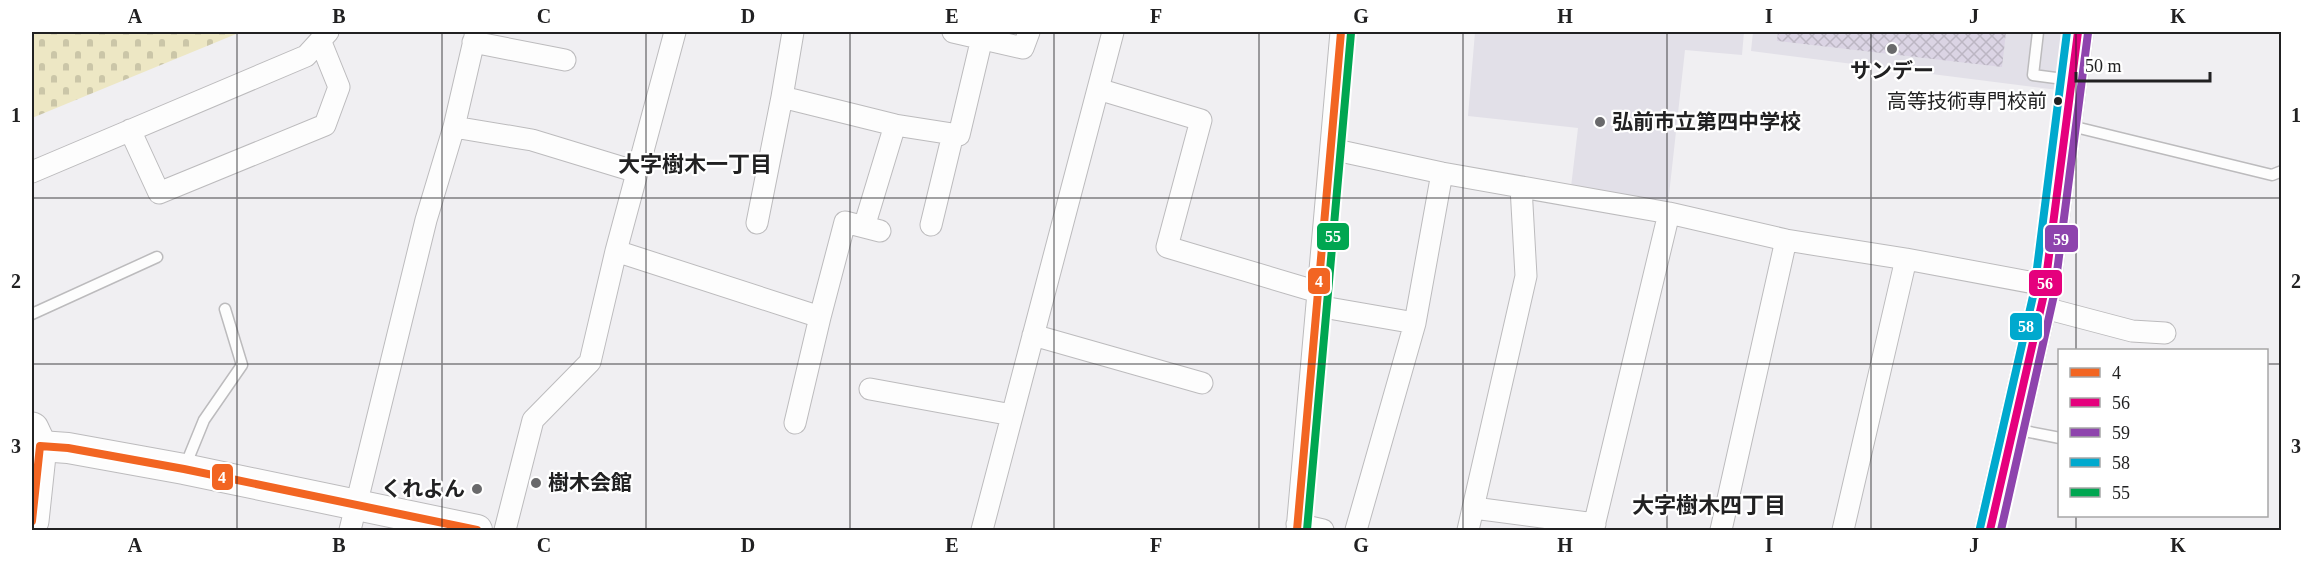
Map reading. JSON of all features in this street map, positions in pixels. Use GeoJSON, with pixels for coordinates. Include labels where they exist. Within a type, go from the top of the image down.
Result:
{"type":"FeatureCollection","features":[{"type":"Feature","properties":{"kind":"main road"},"geometry":{"type":"LineString","coordinates":[[1990,531],[2043,296],[2078,32]]}},
{"type":"Feature","properties":{"kind":"main road"},"geometry":{"type":"LineString","coordinates":[[32,521],[34,441],[184,469],[353,518],[476,530]]}},
{"type":"Feature","properties":{"kind":"street"},"geometry":{"type":"LineString","coordinates":[[505,531],[533,420],[590,362],[616,251],[675,32]]}},
{"type":"Feature","properties":{"kind":"street"},"geometry":{"type":"LineString","coordinates":[[757,223],[793,32]]}},
{"type":"Feature","properties":{"kind":"street"},"geometry":{"type":"LineString","coordinates":[[953,32],[1023,48],[1029,32]]}},
{"type":"Feature","properties":{"kind":"street"},"geometry":{"type":"LineString","coordinates":[[982,531],[1113,32]]}},
{"type":"Feature","properties":{"kind":"street"},"geometry":{"type":"LineString","coordinates":[[1323,531],[1297,527],[1341,32]]}},
{"type":"Feature","properties":{"kind":"street"},"geometry":{"type":"LineString","coordinates":[[130,130],[159,193],[326,125],[339,87],[324,36]]}},
{"type":"Feature","properties":{"kind":"street"},"geometry":{"type":"LineString","coordinates":[[32,172],[306,56],[324,36]]}},
{"type":"Feature","properties":{"kind":"street"},"geometry":{"type":"LineString","coordinates":[[353,518],[426,220],[454,127],[474,37],[566,60]]}},
{"type":"Feature","properties":{"kind":"street"},"geometry":{"type":"LineString","coordinates":[[782,97],[895,125],[959,135],[982,38]]}},
{"type":"Feature","properties":{"kind":"street"},"geometry":{"type":"LineString","coordinates":[[1098,89],[1201,120],[1167,247],[1317,299],[1415,323]]}},
{"type":"Feature","properties":{"kind":"street"},"geometry":{"type":"LineString","coordinates":[[795,423],[845,222],[872,229],[895,125]]}},
{"type":"Feature","properties":{"kind":"street"},"geometry":{"type":"LineString","coordinates":[[454,127],[532,140],[638,172]]}},
{"type":"Feature","properties":{"kind":"street"},"geometry":{"type":"LineString","coordinates":[[931,225],[952,134]]}},
{"type":"Feature","properties":{"kind":"street"},"geometry":{"type":"LineString","coordinates":[[1331,149],[1442,173],[1669,213],[1786,240],[1906,258],[2043,296],[2132,332],[2165,333]]}},
{"type":"Feature","properties":{"kind":"street"},"geometry":{"type":"LineString","coordinates":[[1356,531],[1415,323],[1442,173]]}},
{"type":"Feature","properties":{"kind":"street"},"geometry":{"type":"LineString","coordinates":[[1468,531],[1526,276],[1521,187]]}},
{"type":"Feature","properties":{"kind":"street"},"geometry":{"type":"LineString","coordinates":[[1474,508],[1594,527],[1669,213]]}},
{"type":"Feature","properties":{"kind":"street"},"geometry":{"type":"LineString","coordinates":[[1721,531],[1786,240]]}},
{"type":"Feature","properties":{"kind":"street"},"geometry":{"type":"LineString","coordinates":[[616,251],[820,317]]}},
{"type":"Feature","properties":{"kind":"street"},"geometry":{"type":"LineString","coordinates":[[1843,531],[1906,258]]}},
{"type":"Feature","properties":{"kind":"street"},"geometry":{"type":"LineString","coordinates":[[1033,335],[1202,383]]}},
{"type":"Feature","properties":{"kind":"street"},"geometry":{"type":"LineString","coordinates":[[870,389],[1012,416]]}},
{"type":"Feature","properties":{"kind":"lane"},"geometry":{"type":"LineString","coordinates":[[2038,32],[2033,75],[2072,80]]}},
{"type":"Feature","properties":{"kind":"lane"},"geometry":{"type":"LineString","coordinates":[[2066,125],[2272,175],[2282,171]]}},
{"type":"Feature","properties":{"kind":"lane"},"geometry":{"type":"LineString","coordinates":[[32,314],[156,257]]}},
{"type":"Feature","properties":{"kind":"lane"},"geometry":{"type":"LineString","coordinates":[[184,469],[204,420],[242,365],[225,309]]}},
{"type":"Feature","properties":{"kind":"lane"},"geometry":{"type":"LineString","coordinates":[[2013,429],[2058,438]]}},
{"type":"Feature","properties":{"kind":"shaded area","name":"弘前市立第四中学校"},"geometry":{"type":"Polygon","coordinates":[[[1475,32],[1744,32],[1742,55],[1685,50],[1668,204],[1571,187],[1578,128],[1468,116],[1475,32]]]}},
{"type":"Feature","properties":{"kind":"shaded area"},"geometry":{"type":"Polygon","coordinates":[[[1753,32],[2065,32],[2058,90],[1751,51],[1753,32]]]}},
{"type":"Feature","properties":{"kind":"green space"},"geometry":{"type":"Polygon","coordinates":[[[32,32],[241,32],[32,118],[32,32]]]}},
{"type":"Feature","properties":{"kind":"building"},"geometry":{"type":"Polygon","coordinates":[[[1778,32],[2006,32],[2002,67],[1777,41],[1778,32]]]}},
{"type":"Feature","properties":{"kind":"transit line","name":"4"},"geometry":{"type":"LineString","coordinates":[[1297,530],[1341,32]]}},
{"type":"Feature","properties":{"kind":"transit line","name":"58"},"geometry":{"type":"LineString","coordinates":[[1980,528],[2034,292],[2067,32]]}},
{"type":"Feature","properties":{"kind":"transit line","name":"56"},"geometry":{"type":"LineString","coordinates":[[1990,530],[2044,294],[2078,32]]}},
{"type":"Feature","properties":{"kind":"transit line","name":"55"},"geometry":{"type":"LineString","coordinates":[[1307,530],[1351,33]]}},
{"type":"Feature","properties":{"kind":"transit line","name":"59"},"geometry":{"type":"LineString","coordinates":[[2001,530],[2054,295],[2088,33]]}},
{"type":"Feature","properties":{"kind":"transit line","name":"4"},"geometry":{"type":"LineString","coordinates":[[32,521],[40,446],[68,448],[184,469],[477,530]]}},
{"type":"Feature","properties":{"kind":"place","name":"サンデー"},"geometry":{"type":"Point","coordinates":[1892,49]}},
{"type":"Feature","properties":{"kind":"place","name":"高等技術専門校前"},"geometry":{"type":"Point","coordinates":[2058,101]}},
{"type":"Feature","properties":{"kind":"place","name":"弘前市立第四中学校"},"geometry":{"type":"Point","coordinates":[1600,122]}},
{"type":"Feature","properties":{"kind":"place","name":"樹木会館"},"geometry":{"type":"Point","coordinates":[536,483]}},
{"type":"Feature","properties":{"kind":"place","name":"くれよん"},"geometry":{"type":"Point","coordinates":[477,489]}},
{"type":"Feature","properties":{"kind":"district","name":"大字樹木一丁目"},"geometry":{"type":"Point","coordinates":[695,164]}},
{"type":"Feature","properties":{"kind":"district","name":"大字樹木四丁目"},"geometry":{"type":"Point","coordinates":[1709,505]}}]}
